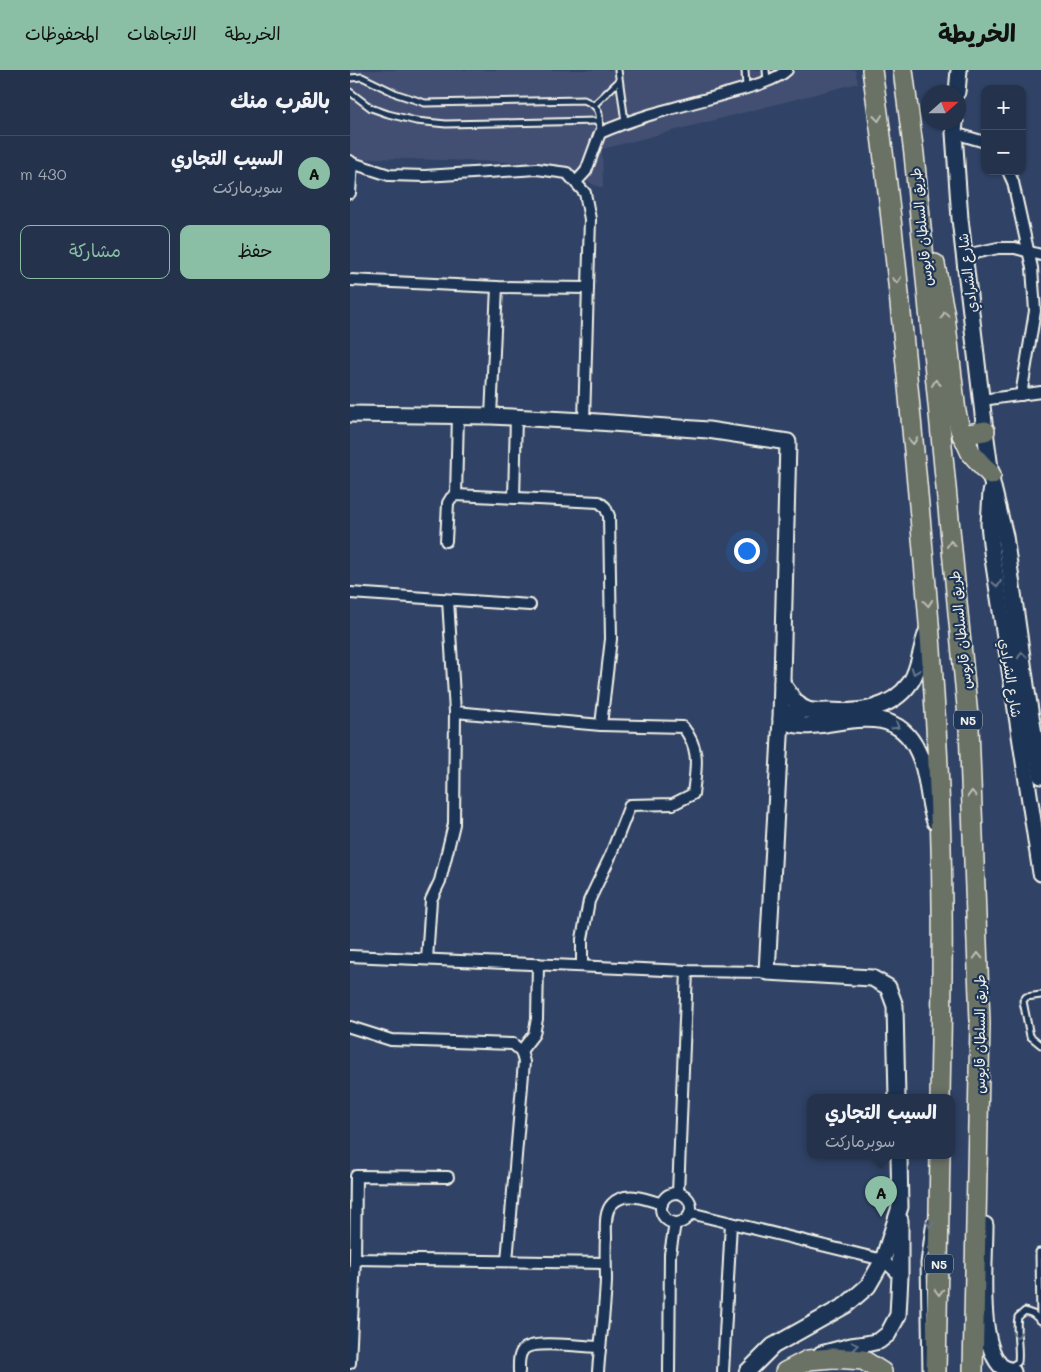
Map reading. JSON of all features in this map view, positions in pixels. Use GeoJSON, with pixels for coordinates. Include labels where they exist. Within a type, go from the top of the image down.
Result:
{"type":"FeatureCollection","features":[{"type":"Feature","properties":{"kind":"highway","name":"طريق السلطان قابوس"},"geometry":{"type":"LineString","coordinates":[[872,70],[906,361],[930,625],[936,716],[942,906],[940,1094]]}},
{"type":"Feature","properties":{"kind":"highway","name":"طريق السلطان قابوس"},"geometry":{"type":"LineString","coordinates":[[903,70],[914,154],[969,727],[980,1023],[973,1372]]}},
{"type":"Feature","properties":{"kind":"highway"},"geometry":{"type":"LineString","coordinates":[[914,154],[945,316],[956,412],[962,435],[971,453],[992,479]]}},
{"type":"Feature","properties":{"kind":"highway"},"geometry":{"type":"LineString","coordinates":[[962,435],[985,431]]}},
{"type":"Feature","properties":{"kind":"highway","name":"N5"},"geometry":{"type":"LineString","coordinates":[[936,1372],[940,1159]]}},
{"type":"Feature","properties":{"kind":"highway"},"geometry":{"type":"LineString","coordinates":[[786,1372],[808,1360],[833,1358],[863,1360],[882,1372]]}},
{"type":"Feature","properties":{"kind":"street"},"geometry":{"type":"LineString","coordinates":[[576,182],[586,171],[600,133],[625,122],[746,88],[767,75],[787,70]]}},
{"type":"Feature","properties":{"kind":"street"},"geometry":{"type":"LineString","coordinates":[[958,85],[959,70]]}},
{"type":"Feature","properties":{"kind":"street","name":"شارع الشرادي"},"geometry":{"type":"LineString","coordinates":[[954,130],[960,219],[985,431],[992,479],[1006,542],[1036,763],[1041,873]]}},
{"type":"Feature","properties":{"kind":"street"},"geometry":{"type":"LineString","coordinates":[[958,130],[981,140]]}},
{"type":"Feature","properties":{"kind":"street"},"geometry":{"type":"LineString","coordinates":[[350,193],[351,162],[388,175],[416,176],[537,169],[568,173],[585,193],[590,219],[584,421]]}},
{"type":"Feature","properties":{"kind":"street"},"geometry":{"type":"LineString","coordinates":[[1010,175],[1032,268],[1035,311],[1021,395]]}},
{"type":"Feature","properties":{"kind":"street"},"geometry":{"type":"LineString","coordinates":[[965,255],[998,248],[1015,248],[1041,255]]}},
{"type":"Feature","properties":{"kind":"street"},"geometry":{"type":"LineString","coordinates":[[350,280],[588,288]]}},
{"type":"Feature","properties":{"kind":"street"},"geometry":{"type":"LineString","coordinates":[[492,416],[497,286]]}},
{"type":"Feature","properties":{"kind":"street"},"geometry":{"type":"LineString","coordinates":[[982,400],[1041,392]]}},
{"type":"Feature","properties":{"kind":"street"},"geometry":{"type":"LineString","coordinates":[[350,414],[492,416],[584,421],[708,430],[788,442],[781,719],[767,972]]}},
{"type":"Feature","properties":{"kind":"street"},"geometry":{"type":"LineString","coordinates":[[456,495],[458,415]]}},
{"type":"Feature","properties":{"kind":"street"},"geometry":{"type":"LineString","coordinates":[[514,498],[516,417]]}},
{"type":"Feature","properties":{"kind":"street","name":"شارع الشرادي"},"geometry":{"type":"LineString","coordinates":[[992,479],[989,510],[992,552],[1036,763]]}},
{"type":"Feature","properties":{"kind":"street"},"geometry":{"type":"LineString","coordinates":[[446,541],[448,503],[456,495],[599,502],[605,507],[609,516],[611,639],[601,725]]}},
{"type":"Feature","properties":{"kind":"street"},"geometry":{"type":"LineString","coordinates":[[350,593],[530,605]]}},
{"type":"Feature","properties":{"kind":"street"},"geometry":{"type":"LineString","coordinates":[[427,959],[431,900],[440,881],[454,824],[455,712],[448,600]]}},
{"type":"Feature","properties":{"kind":"street"},"geometry":{"type":"LineString","coordinates":[[781,719],[787,714],[807,710],[837,712],[870,709],[893,700],[912,681],[930,625]]}},
{"type":"Feature","properties":{"kind":"street"},"geometry":{"type":"LineString","coordinates":[[782,683],[796,702],[807,710]]}},
{"type":"Feature","properties":{"kind":"street"},"geometry":{"type":"LineString","coordinates":[[1027,692],[1041,728]]}},
{"type":"Feature","properties":{"kind":"street"},"geometry":{"type":"LineString","coordinates":[[455,712],[601,725],[683,727],[692,739],[697,760],[693,794],[673,804],[630,804],[609,859],[589,901],[582,939],[582,966]]}},
{"type":"Feature","properties":{"kind":"street"},"geometry":{"type":"LineString","coordinates":[[781,719],[788,723],[808,727],[874,719],[885,720],[906,732],[919,753],[932,814],[940,836]]}},
{"type":"Feature","properties":{"kind":"street"},"geometry":{"type":"LineString","coordinates":[[779,750],[792,735],[808,727]]}},
{"type":"Feature","properties":{"kind":"street"},"geometry":{"type":"LineString","coordinates":[[350,956],[687,971],[767,972],[872,978],[888,987],[895,1006],[897,1094]]}},
{"type":"Feature","properties":{"kind":"street"},"geometry":{"type":"LineString","coordinates":[[521,1051],[534,1034],[537,1019],[538,964]]}},
{"type":"Feature","properties":{"kind":"street"},"geometry":{"type":"LineString","coordinates":[[678,1193],[687,971]]}},
{"type":"Feature","properties":{"kind":"street"},"geometry":{"type":"LineString","coordinates":[[350,1027],[391,1040],[513,1044],[521,1051],[524,1062],[508,1261]]}},
{"type":"Feature","properties":{"kind":"street"},"geometry":{"type":"LineString","coordinates":[[979,1128],[985,1152],[985,1319],[989,1345],[1007,1369]]}},
{"type":"Feature","properties":{"kind":"street"},"geometry":{"type":"LineString","coordinates":[[808,1360],[850,1346],[879,1341],[888,1334],[898,1315],[900,1276],[899,1159]]}},
{"type":"Feature","properties":{"kind":"street"},"geometry":{"type":"LineString","coordinates":[[350,1363],[355,1259],[356,1176],[448,1177]]}},
{"type":"Feature","properties":{"kind":"street"},"geometry":{"type":"LineString","coordinates":[[678,1193],[690,1202],[690,1213],[687,1219],[675,1223],[664,1216],[662,1204],[668,1196],[678,1193]]}},
{"type":"Feature","properties":{"kind":"street"},"geometry":{"type":"LineString","coordinates":[[598,1372],[606,1279],[607,1217],[611,1205],[621,1198],[629,1196],[642,1197],[662,1204]]}},
{"type":"Feature","properties":{"kind":"street"},"geometry":{"type":"LineString","coordinates":[[747,1372],[774,1346],[846,1305],[868,1286],[882,1260],[900,1207]]}},
{"type":"Feature","properties":{"kind":"street"},"geometry":{"type":"LineString","coordinates":[[690,1213],[882,1260],[900,1276]]}},
{"type":"Feature","properties":{"kind":"street"},"geometry":{"type":"LineString","coordinates":[[669,1372],[670,1254],[675,1223]]}},
{"type":"Feature","properties":{"kind":"street"},"geometry":{"type":"LineString","coordinates":[[722,1372],[731,1223]]}},
{"type":"Feature","properties":{"kind":"street"},"geometry":{"type":"LineString","coordinates":[[355,1259],[605,1263]]}},
{"type":"Feature","properties":{"kind":"street"},"geometry":{"type":"LineString","coordinates":[[519,1372],[519,1356],[524,1348],[535,1344],[600,1347]]}},
{"type":"Feature","properties":{"kind":"lane"},"geometry":{"type":"LineString","coordinates":[[618,70],[625,122]]}},
{"type":"Feature","properties":{"kind":"lane"},"geometry":{"type":"LineString","coordinates":[[745,70],[746,88]]}},
{"type":"Feature","properties":{"kind":"lane"},"geometry":{"type":"LineString","coordinates":[[350,78],[362,77],[397,94],[425,103],[584,100],[599,110],[600,133]]}},
{"type":"Feature","properties":{"kind":"lane"},"geometry":{"type":"LineString","coordinates":[[594,105],[619,80]]}},
{"type":"Feature","properties":{"kind":"lane"},"geometry":{"type":"LineString","coordinates":[[350,92],[371,108],[424,122],[446,124],[598,121]]}},
{"type":"Feature","properties":{"kind":"lane"},"geometry":{"type":"LineString","coordinates":[[1041,995],[1026,998],[1023,1001],[1030,1036],[1041,1045]]}},
{"type":"Feature","properties":{"kind":"lane"},"geometry":{"type":"LineString","coordinates":[[933,1204],[940,1176]]}},
{"type":"Feature","properties":{"kind":"lane"},"geometry":{"type":"LineString","coordinates":[[926,1372],[924,1263],[931,1213]]}},
{"type":"Feature","properties":{"kind":"lane"},"geometry":{"type":"LineString","coordinates":[[1041,1252],[1041,1321]]}},
{"type":"Feature","properties":{"kind":"lane"},"geometry":{"type":"LineString","coordinates":[[1007,1369],[1018,1362],[1016,1328],[1018,1317],[1025,1311],[1033,1314],[1041,1321]]}},
{"type":"Feature","properties":{"kind":"shaded area"},"geometry":{"type":"Polygon","coordinates":[[[350,70],[855,70],[858,83],[602,149],[603,188],[540,163],[375,158],[350,162],[350,70]]]}},
{"type":"Feature","properties":{"kind":"place","name":"السيب التجاري"},"geometry":{"type":"Point","coordinates":[881,1217]}}]}
